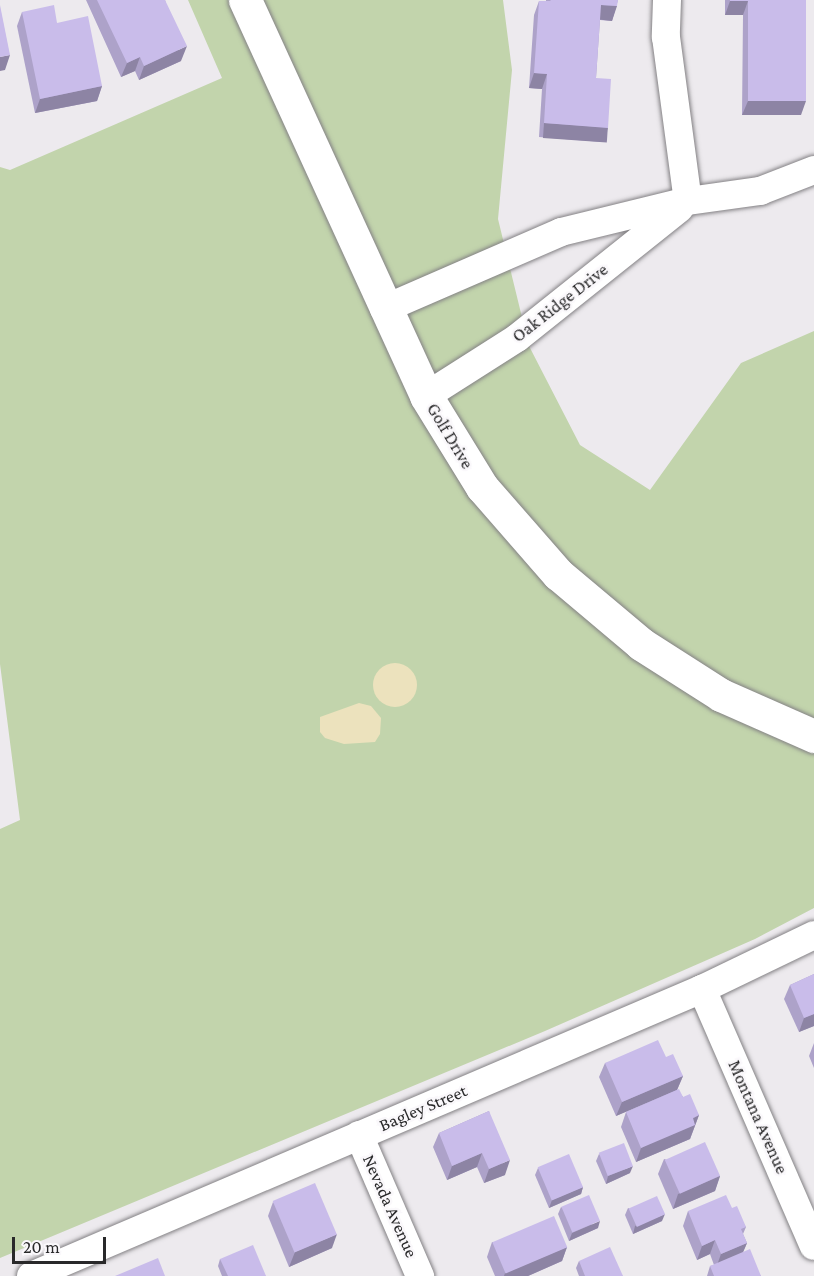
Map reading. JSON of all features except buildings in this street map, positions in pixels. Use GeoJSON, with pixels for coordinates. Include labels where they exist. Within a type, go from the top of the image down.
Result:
{"type":"FeatureCollection","features":[{"type":"Feature","properties":{"kind":"street","name":"Golf Drive"},"geometry":{"type":"LineString","coordinates":[[245,0],[384,309],[426,396],[462,458],[500,511],[582,597],[689,676],[756,712],[814,736]]}},
{"type":"Feature","properties":{"kind":"street"},"geometry":{"type":"LineString","coordinates":[[667,0],[666,37],[688,201]]}},
{"type":"Feature","properties":{"kind":"street"},"geometry":{"type":"LineString","coordinates":[[384,309],[561,232],[688,201],[760,191],[814,170]]}},
{"type":"Feature","properties":{"kind":"street","name":"Oak Ridge Drive"},"geometry":{"type":"LineString","coordinates":[[426,396],[525,332],[688,201]]}},
{"type":"Feature","properties":{"kind":"street","name":"Bagley Street"},"geometry":{"type":"LineString","coordinates":[[31,1276],[702,989],[814,935]]}},
{"type":"Feature","properties":{"kind":"street","name":"Montana Avenue"},"geometry":{"type":"LineString","coordinates":[[702,989],[814,1246]]}},
{"type":"Feature","properties":{"kind":"street","name":"Nevada Avenue"},"geometry":{"type":"LineString","coordinates":[[359,1135],[420,1276]]}},
{"type":"Feature","properties":{"kind":"green space"},"geometry":{"type":"Polygon","coordinates":[[[188,0],[503,0],[512,70],[498,219],[529,346],[580,445],[650,490],[741,363],[814,331],[814,908],[755,939],[545,1031],[0,1258],[0,829],[20,820],[0,664],[0,167],[10,170],[222,78],[188,0]]]}},
{"type":"Feature","properties":{"kind":"sand"},"geometry":{"type":"Polygon","coordinates":[[[395,663],[404,664],[411,669],[416,676],[416,694],[411,701],[404,706],[395,707],[386,706],[379,701],[374,694],[373,685],[374,676],[379,669],[386,664],[395,663]]]}},
{"type":"Feature","properties":{"kind":"sand"},"geometry":{"type":"Polygon","coordinates":[[[359,703],[371,706],[381,718],[380,734],[375,742],[344,744],[325,738],[320,732],[320,717],[359,703]]]}}]}
